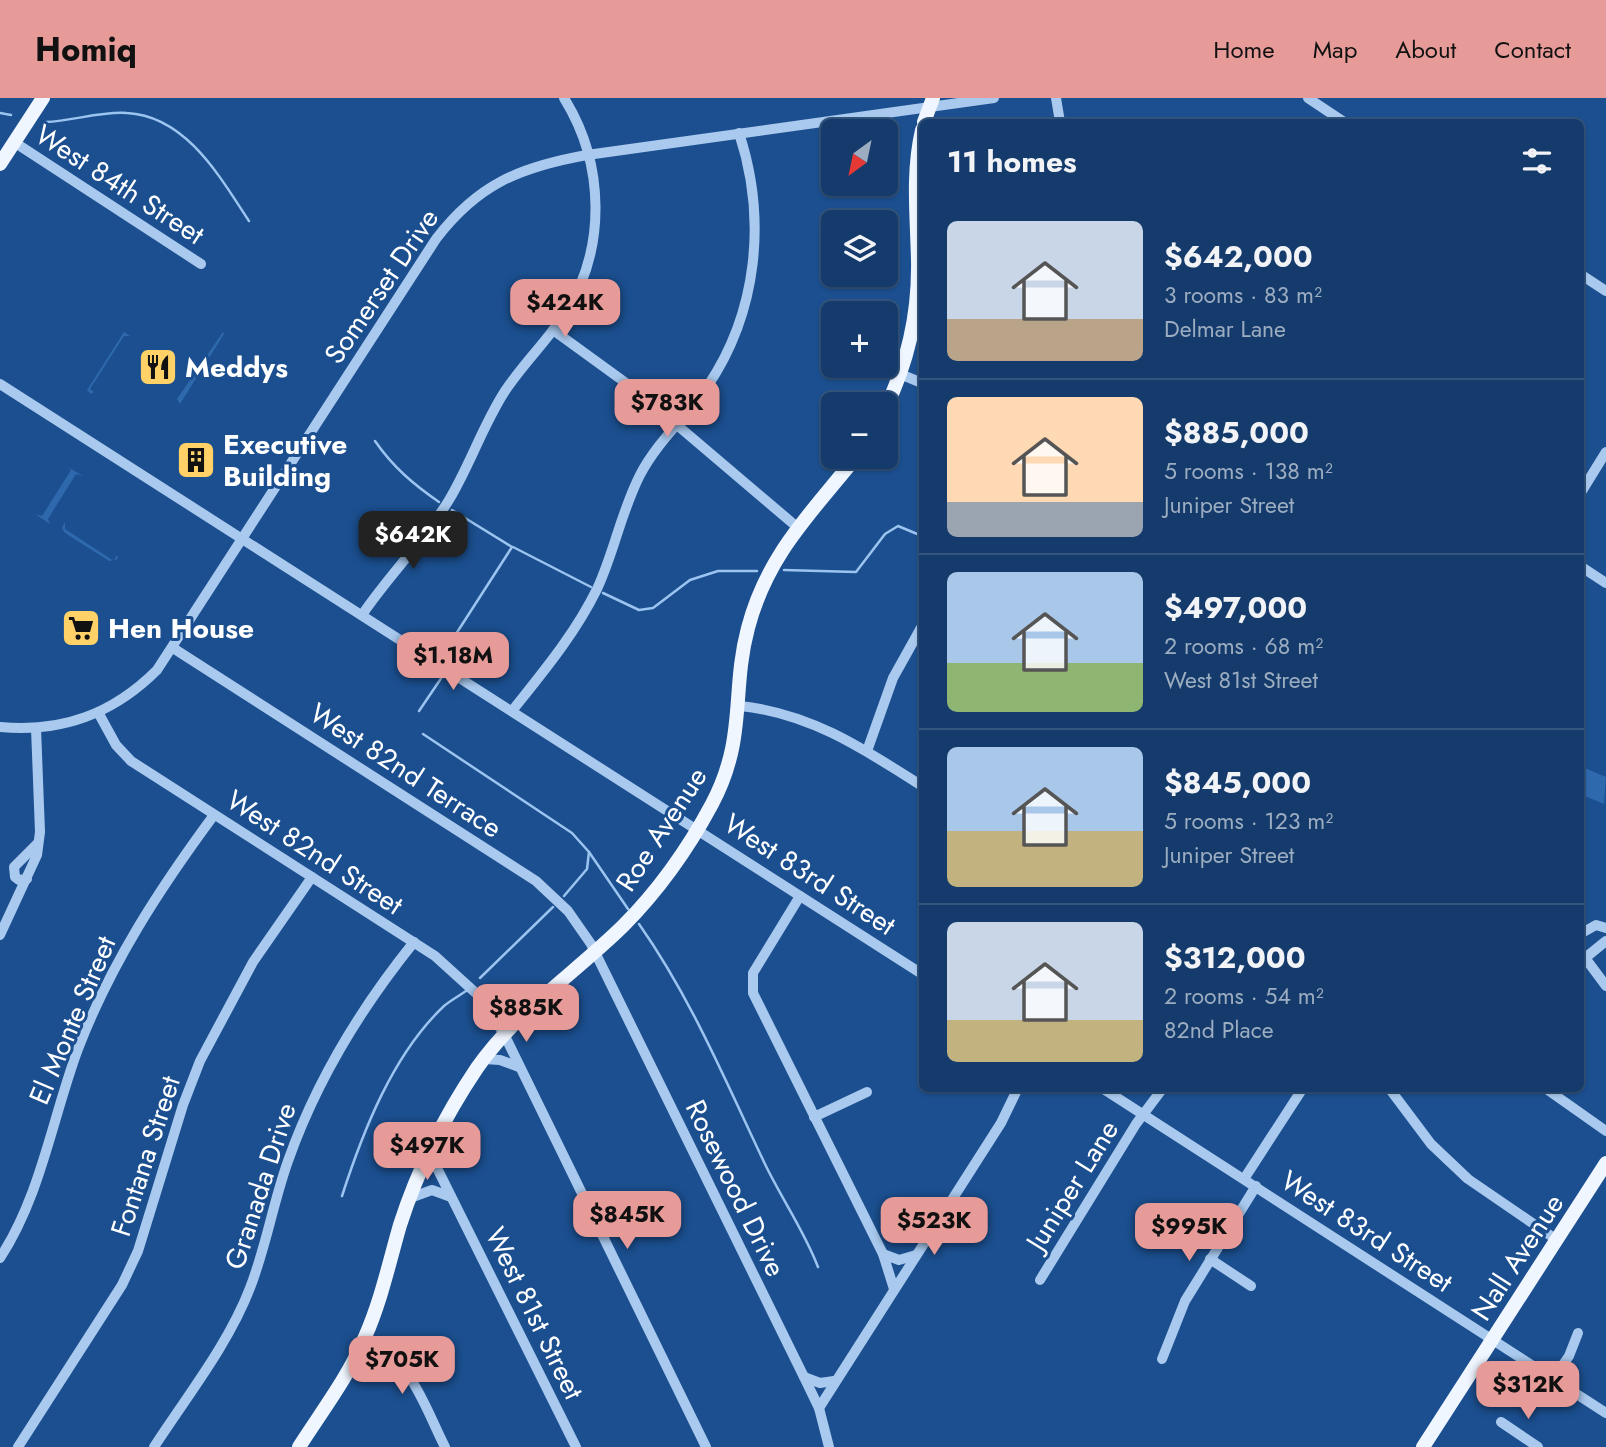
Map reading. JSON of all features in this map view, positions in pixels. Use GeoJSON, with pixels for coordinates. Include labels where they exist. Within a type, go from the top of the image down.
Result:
{"type":"FeatureCollection","features":[{"type":"Feature","properties":{"kind":"main road"},"geometry":{"type":"LineString","coordinates":[[0,164],[43,98]]}},
{"type":"Feature","properties":{"kind":"main road"},"geometry":{"type":"LineString","coordinates":[[925,119],[932,102]]}},
{"type":"Feature","properties":{"kind":"main road"},"geometry":{"type":"LineString","coordinates":[[892,392],[900,373],[914,317],[918,284],[916,179],[919,154]]}},
{"type":"Feature","properties":{"kind":"main road","name":"Roe Avenue"},"geometry":{"type":"LineString","coordinates":[[299,1447],[365,1338],[410,1198],[450,1109],[504,1034],[545,993],[594,952],[643,905],[697,829],[729,766],[740,706],[744,646],[750,621],[770,570],[797,527],[846,469]]}},
{"type":"Feature","properties":{"kind":"main road","name":"Nall Avenue"},"geometry":{"type":"LineString","coordinates":[[1423,1447],[1606,1163]]}},
{"type":"Feature","properties":{"kind":"street"},"geometry":{"type":"LineString","coordinates":[[362,615],[442,510],[504,393],[553,330],[579,287],[594,240],[595,185],[580,128],[564,98]]}},
{"type":"Feature","properties":{"kind":"street","name":"Somerset Drive"},"geometry":{"type":"LineString","coordinates":[[0,727],[36,727],[82,720],[99,714],[144,684],[173,648],[449,221],[477,195],[512,174],[553,161],[932,102],[994,98]]}},
{"type":"Feature","properties":{"kind":"street"},"geometry":{"type":"LineString","coordinates":[[1056,98],[1060,119]]}},
{"type":"Feature","properties":{"kind":"street"},"geometry":{"type":"LineString","coordinates":[[1308,98],[1340,119]]}},
{"type":"Feature","properties":{"kind":"street"},"geometry":{"type":"LineString","coordinates":[[512,711],[552,662],[586,609],[604,571],[637,481],[651,457],[718,369],[747,297],[755,250],[755,219],[748,163],[739,133]]}},
{"type":"Feature","properties":{"kind":"street","name":"West 84th Street"},"geometry":{"type":"LineString","coordinates":[[14,142],[201,264]]}},
{"type":"Feature","properties":{"kind":"street"},"geometry":{"type":"LineString","coordinates":[[1584,277],[1606,291]]}},
{"type":"Feature","properties":{"kind":"street"},"geometry":{"type":"LineString","coordinates":[[553,330],[611,371],[797,527]]}},
{"type":"Feature","properties":{"kind":"street"},"geometry":{"type":"LineString","coordinates":[[900,373],[919,382]]}},
{"type":"Feature","properties":{"kind":"street","name":"West 83rd Street"},"geometry":{"type":"LineString","coordinates":[[0,384],[919,972]]}},
{"type":"Feature","properties":{"kind":"street"},"geometry":{"type":"LineString","coordinates":[[1584,488],[1606,452]]}},
{"type":"Feature","properties":{"kind":"street"},"geometry":{"type":"LineString","coordinates":[[1584,569],[1606,583]]}},
{"type":"Feature","properties":{"kind":"street"},"geometry":{"type":"LineString","coordinates":[[867,751],[892,678],[919,631]]}},
{"type":"Feature","properties":{"kind":"street","name":"West 82nd Terrace"},"geometry":{"type":"LineString","coordinates":[[173,648],[536,881],[568,911],[594,952]]}},
{"type":"Feature","properties":{"kind":"street"},"geometry":{"type":"LineString","coordinates":[[740,706],[771,710],[805,719],[867,751],[919,784]]}},
{"type":"Feature","properties":{"kind":"street","name":"West 82nd Street"},"geometry":{"type":"LineString","coordinates":[[99,714],[125,757],[414,942],[465,981],[504,1034],[706,1447]]}},
{"type":"Feature","properties":{"kind":"street"},"geometry":{"type":"LineString","coordinates":[[0,935],[27,879],[38,843],[36,727]]}},
{"type":"Feature","properties":{"kind":"street","name":"El Monte Street"},"geometry":{"type":"LineString","coordinates":[[0,1258],[32,1197],[65,1084],[111,974],[147,910],[215,815]]}},
{"type":"Feature","properties":{"kind":"street"},"geometry":{"type":"LineString","coordinates":[[27,879],[19,880],[15,877],[13,867],[38,843]]}},
{"type":"Feature","properties":{"kind":"street","name":"Fontana Street"},"geometry":{"type":"LineString","coordinates":[[18,1447],[122,1285],[138,1251],[183,1105],[205,1050],[253,962],[312,877]]}},
{"type":"Feature","properties":{"kind":"street"},"geometry":{"type":"LineString","coordinates":[[800,896],[761,958],[752,982],[758,1004],[883,1254],[894,1289]]}},
{"type":"Feature","properties":{"kind":"street"},"geometry":{"type":"LineString","coordinates":[[1584,932],[1596,925],[1606,928]]}},
{"type":"Feature","properties":{"kind":"street"},"geometry":{"type":"LineString","coordinates":[[1584,953],[1606,941]]}},
{"type":"Feature","properties":{"kind":"street","name":"Granada Drive"},"geometry":{"type":"LineString","coordinates":[[154,1447],[226,1336],[250,1289],[287,1163],[328,1067],[370,998],[414,942]]}},
{"type":"Feature","properties":{"kind":"street","name":"Rosewood Drive"},"geometry":{"type":"LineString","coordinates":[[594,952],[819,1408],[830,1447]]}},
{"type":"Feature","properties":{"kind":"street"},"geometry":{"type":"LineString","coordinates":[[1584,955],[1606,986]]}},
{"type":"Feature","properties":{"kind":"street"},"geometry":{"type":"LineString","coordinates":[[484,1059],[500,1060],[519,1067]]}},
{"type":"Feature","properties":{"kind":"street"},"geometry":{"type":"LineString","coordinates":[[814,1117],[867,1092]]}},
{"type":"Feature","properties":{"kind":"street"},"geometry":{"type":"LineString","coordinates":[[819,1408],[1000,1123],[1016,1092]]}},
{"type":"Feature","properties":{"kind":"street","name":"West 83rd Street"},"geometry":{"type":"LineString","coordinates":[[1108,1092],[1606,1413]]}},
{"type":"Feature","properties":{"kind":"street","name":"Juniper Lane"},"geometry":{"type":"LineString","coordinates":[[1040,1280],[1091,1194],[1160,1092]]}},
{"type":"Feature","properties":{"kind":"street"},"geometry":{"type":"LineString","coordinates":[[1244,1179],[1300,1092]]}},
{"type":"Feature","properties":{"kind":"street"},"geometry":{"type":"LineString","coordinates":[[1392,1092],[1431,1144],[1468,1179],[1557,1240]]}},
{"type":"Feature","properties":{"kind":"street"},"geometry":{"type":"LineString","coordinates":[[1551,1092],[1606,1131]]}},
{"type":"Feature","properties":{"kind":"street","name":"West 81st Street"},"geometry":{"type":"LineString","coordinates":[[429,1152],[576,1447]]}},
{"type":"Feature","properties":{"kind":"street"},"geometry":{"type":"LineString","coordinates":[[1162,1359],[1185,1301],[1256,1186]]}},
{"type":"Feature","properties":{"kind":"street"},"geometry":{"type":"LineString","coordinates":[[410,1198],[421,1192],[437,1190],[453,1199]]}},
{"type":"Feature","properties":{"kind":"street"},"geometry":{"type":"LineString","coordinates":[[883,1254],[904,1260],[916,1255]]}},
{"type":"Feature","properties":{"kind":"street"},"geometry":{"type":"LineString","coordinates":[[1210,1259],[1251,1286]]}},
{"type":"Feature","properties":{"kind":"street"},"geometry":{"type":"LineString","coordinates":[[1553,1379],[1569,1356],[1578,1333]]}},
{"type":"Feature","properties":{"kind":"street"},"geometry":{"type":"LineString","coordinates":[[365,1338],[389,1351],[404,1367],[445,1447]]}},
{"type":"Feature","properties":{"kind":"street"},"geometry":{"type":"LineString","coordinates":[[804,1377],[813,1382],[834,1381]]}},
{"type":"Feature","properties":{"kind":"street"},"geometry":{"type":"LineString","coordinates":[[1501,1422],[1538,1447]]}},
{"type":"Feature","properties":{"kind":"shaded area"},"geometry":{"type":"Polygon","coordinates":[[[124,332],[130,336],[124,336],[90,389],[94,392],[91,394],[87,390],[124,332]]]}},
{"type":"Feature","properties":{"kind":"shaded area"},"geometry":{"type":"Polygon","coordinates":[[[223,332],[224,334],[180,404],[177,399],[223,332]]]}},
{"type":"Feature","properties":{"kind":"shaded area"},"geometry":{"type":"Polygon","coordinates":[[[66,466],[83,476],[76,474],[48,519],[50,524],[35,514],[42,516],[71,470],[66,466]]]}},
{"type":"Feature","properties":{"kind":"shaded area"},"geometry":{"type":"Polygon","coordinates":[[[65,522],[65,529],[114,560],[109,561],[65,533],[62,528],[65,522]]]}},
{"type":"Feature","properties":{"kind":"shaded area"},"geometry":{"type":"Polygon","coordinates":[[[1584,768],[1606,777],[1604,804],[1584,796],[1584,768]]]}},
{"type":"Feature","properties":{"kind":"waterway"},"geometry":{"type":"LineString","coordinates":[[0,113],[11,115]]}},
{"type":"Feature","properties":{"kind":"waterway"},"geometry":{"type":"LineString","coordinates":[[46,122],[107,113],[127,113],[148,117],[167,125],[184,137],[213,168],[249,221]]}},
{"type":"Feature","properties":{"kind":"waterway"},"geometry":{"type":"LineString","coordinates":[[375,441],[404,474],[439,502]]}},
{"type":"Feature","properties":{"kind":"waterway"},"geometry":{"type":"LineString","coordinates":[[452,510],[512,547],[456,634],[448,652],[452,663]]}},
{"type":"Feature","properties":{"kind":"waterway"},"geometry":{"type":"LineString","coordinates":[[784,570],[856,572],[885,534],[898,526],[919,535]]}},
{"type":"Feature","properties":{"kind":"waterway"},"geometry":{"type":"LineString","coordinates":[[513,547],[591,587]]}},
{"type":"Feature","properties":{"kind":"waterway"},"geometry":{"type":"LineString","coordinates":[[603,593],[639,610],[653,608],[690,580],[718,571],[757,571]]}},
{"type":"Feature","properties":{"kind":"waterway"},"geometry":{"type":"LineString","coordinates":[[419,711],[442,677]]}},
{"type":"Feature","properties":{"kind":"waterway"},"geometry":{"type":"LineString","coordinates":[[423,734],[572,833],[589,852],[628,909]]}},
{"type":"Feature","properties":{"kind":"waterway"},"geometry":{"type":"LineString","coordinates":[[564,896],[587,869],[589,852]]}},
{"type":"Feature","properties":{"kind":"waterway"},"geometry":{"type":"LineString","coordinates":[[480,978],[553,907]]}},
{"type":"Feature","properties":{"kind":"waterway"},"geometry":{"type":"LineString","coordinates":[[639,924],[691,1010],[818,1267]]}},
{"type":"Feature","properties":{"kind":"waterway"},"geometry":{"type":"LineString","coordinates":[[342,1196],[370,1120],[395,1070],[426,1025],[444,1006],[466,991]]}},
{"type":"Feature","properties":{"kind":"place","name":"Meddys"},"geometry":{"type":"Point","coordinates":[158,367]}},
{"type":"Feature","properties":{"kind":"place","name":"Executive Building"},"geometry":{"type":"Point","coordinates":[196,460]}},
{"type":"Feature","properties":{"kind":"place","name":"Hen House"},"geometry":{"type":"Point","coordinates":[81,628]}}]}
